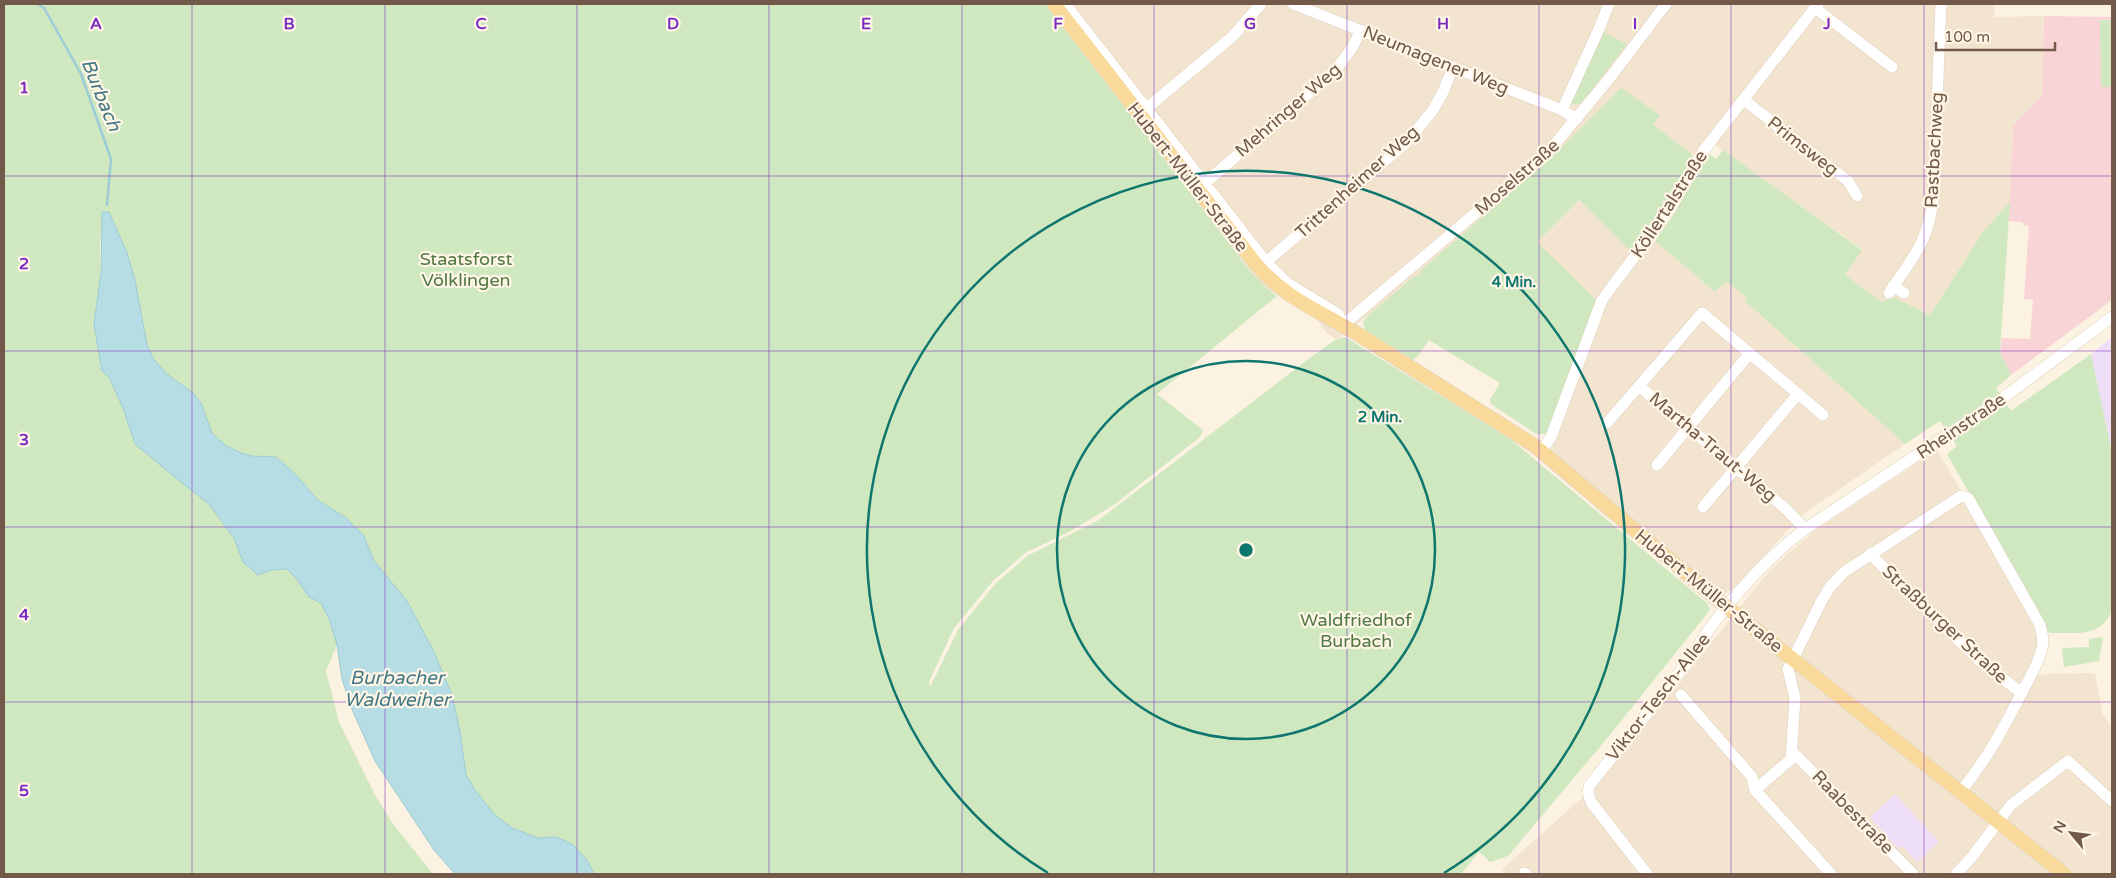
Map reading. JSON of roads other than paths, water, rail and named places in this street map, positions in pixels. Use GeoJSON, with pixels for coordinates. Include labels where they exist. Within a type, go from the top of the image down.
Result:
{"type":"FeatureCollection","features":[{"type":"Feature","properties":{"kind":"main road","name":"Hubert-Müller-Straße"},"geometry":{"type":"LineString","coordinates":[[1064,4],[1261,271],[1291,297],[1330,320],[1343,325],[1517,434],[1541,452],[1728,607],[2064,874]]}},
{"type":"Feature","properties":{"kind":"street","name":"Hubert-Müller-Straße"},"geometry":{"type":"LineString","coordinates":[[1064,4],[1266,262],[1287,283],[1338,314],[1343,325]]}},
{"type":"Feature","properties":{"kind":"street"},"geometry":{"type":"LineString","coordinates":[[1147,108],[1232,37],[1261,4]]}},
{"type":"Feature","properties":{"kind":"street","name":"Neumagener Weg"},"geometry":{"type":"LineString","coordinates":[[1293,4],[1562,110],[1577,119]]}},
{"type":"Feature","properties":{"kind":"street"},"geometry":{"type":"LineString","coordinates":[[1562,110],[1609,4]]}},
{"type":"Feature","properties":{"kind":"street","name":"Moselstraße"},"geometry":{"type":"LineString","coordinates":[[1343,325],[1549,152],[1577,119],[1666,4]]}},
{"type":"Feature","properties":{"kind":"street","name":"Rastbachweg"},"geometry":{"type":"LineString","coordinates":[[1904,293],[1891,289],[1919,249],[1930,220],[1941,4]]}},
{"type":"Feature","properties":{"kind":"street"},"geometry":{"type":"LineString","coordinates":[[1816,6],[1892,67]]}},
{"type":"Feature","properties":{"kind":"street","name":"Köllertalstraße"},"geometry":{"type":"LineString","coordinates":[[1541,452],[1551,437],[1602,300],[1672,206],[1704,150],[1816,6]]}},
{"type":"Feature","properties":{"kind":"street","name":"Mehringer Weg"},"geometry":{"type":"LineString","coordinates":[[1205,182],[1335,71],[1352,48],[1361,30]]}},
{"type":"Feature","properties":{"kind":"street","name":"Trittenheimer Weg"},"geometry":{"type":"LineString","coordinates":[[1266,262],[1407,142],[1433,110],[1443,92],[1453,66]]}},
{"type":"Feature","properties":{"kind":"street","name":"Primsweg"},"geometry":{"type":"LineString","coordinates":[[1744,100],[1848,181],[1857,196]]}},
{"type":"Feature","properties":{"kind":"street"},"geometry":{"type":"LineString","coordinates":[[1607,423],[1702,313],[1823,415]]}},
{"type":"Feature","properties":{"kind":"street","name":"Rheinstraße"},"geometry":{"type":"LineString","coordinates":[[1728,607],[1758,572],[1805,529],[2003,398],[2112,317]]}},
{"type":"Feature","properties":{"kind":"street"},"geometry":{"type":"LineString","coordinates":[[1657,465],[1750,353]]}},
{"type":"Feature","properties":{"kind":"street","name":"Martha-Traut-Weg"},"geometry":{"type":"LineString","coordinates":[[1639,386],[1786,509],[1805,529]]}},
{"type":"Feature","properties":{"kind":"street"},"geometry":{"type":"LineString","coordinates":[[1703,506],[1798,394]]}},
{"type":"Feature","properties":{"kind":"street"},"geometry":{"type":"LineString","coordinates":[[1755,790],[1791,759],[1794,698],[1788,674],[1793,659],[1816,611],[1830,587],[1844,572],[1961,496],[1968,498],[2040,625],[2044,638],[2042,648],[2022,693],[1978,771],[1960,792]]}},
{"type":"Feature","properties":{"kind":"street","name":"Straßburger Straße"},"geometry":{"type":"LineString","coordinates":[[1870,554],[1983,664],[2022,693]]}},
{"type":"Feature","properties":{"kind":"street","name":"Viktor-Tesch-Allee"},"geometry":{"type":"LineString","coordinates":[[1647,874],[1591,802],[1588,793],[1589,786],[1690,659],[1699,644],[1728,607]]}},
{"type":"Feature","properties":{"kind":"street"},"geometry":{"type":"LineString","coordinates":[[1681,695],[1752,777],[1755,790],[1830,874]]}},
{"type":"Feature","properties":{"kind":"street","name":"Raabestraße"},"geometry":{"type":"LineString","coordinates":[[1792,751],[1913,874]]}},
{"type":"Feature","properties":{"kind":"street"},"geometry":{"type":"LineString","coordinates":[[1956,874],[2021,796],[2068,760],[2112,801]]}},
{"type":"Feature","properties":{"kind":"water","name":"Burbacher Waldweiher"},"geometry":{"type":"Polygon","coordinates":[[[102,212],[109,212],[127,253],[135,280],[147,345],[154,360],[167,374],[193,393],[201,403],[212,433],[225,445],[252,456],[276,457],[294,473],[319,501],[345,517],[364,536],[374,561],[407,601],[434,652],[452,695],[460,732],[466,775],[475,790],[494,814],[512,828],[538,838],[556,837],[572,844],[587,860],[594,874],[455,874],[434,850],[375,761],[351,707],[342,679],[337,645],[330,621],[321,603],[309,597],[296,578],[287,569],[271,570],[258,575],[243,562],[234,538],[209,504],[135,444],[123,408],[109,377],[102,371],[94,324],[101,273],[102,212]]]}},
{"type":"Feature","properties":{"kind":"waterway","name":"Burbach"},"geometry":{"type":"LineString","coordinates":[[38,4],[44,8],[81,74],[111,159],[107,205]]}},
{"type":"Feature","properties":{"kind":"park label","name":"Staatsforst Völklingen"},"geometry":{"type":"Point","coordinates":[466,269]}},
{"type":"Feature","properties":{"kind":"park label","name":"Waldfriedhof Burbach"},"geometry":{"type":"Point","coordinates":[1356,630]}}]}
